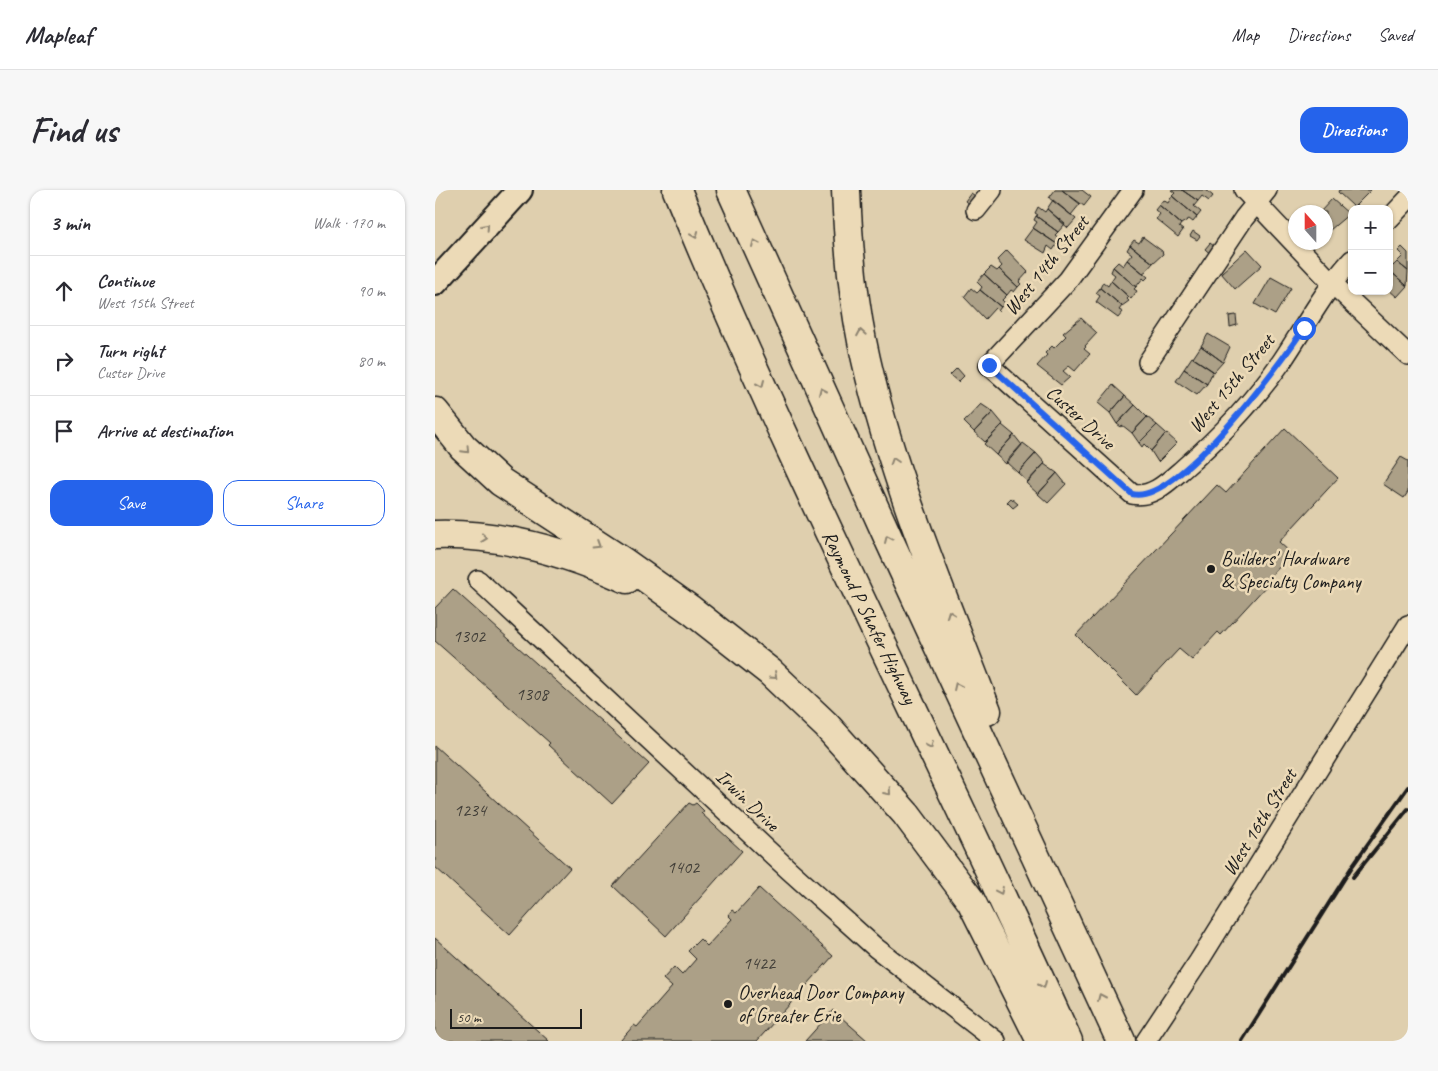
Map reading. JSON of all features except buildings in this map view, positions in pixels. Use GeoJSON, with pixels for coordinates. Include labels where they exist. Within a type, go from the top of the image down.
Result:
{"type":"FeatureCollection","features":[{"type":"Feature","properties":{"kind":"highway","name":"Raymond P Shafer Highway"},"geometry":{"type":"LineString","coordinates":[[677,190],[715,282],[819,511],[1023,941],[1068,1041]]}},
{"type":"Feature","properties":{"kind":"highway"},"geometry":{"type":"LineString","coordinates":[[731,190],[891,544],[1121,1041]]}},
{"type":"Feature","properties":{"kind":"highway"},"geometry":{"type":"LineString","coordinates":[[846,190],[856,306],[864,348],[885,432],[918,530],[1067,921]]}},
{"type":"Feature","properties":{"kind":"highway"},"geometry":{"type":"LineString","coordinates":[[435,412],[463,447],[501,482],[659,586],[770,672],[826,725],[907,814],[971,901],[1041,1041]]}},
{"type":"Feature","properties":{"kind":"highway"},"geometry":{"type":"LineString","coordinates":[[435,535],[496,539],[543,549],[581,560],[634,582],[663,598],[736,645]]}},
{"type":"Feature","properties":{"kind":"main road"},"geometry":{"type":"LineString","coordinates":[[435,283],[520,190]]}},
{"type":"Feature","properties":{"kind":"street"},"geometry":{"type":"LineString","coordinates":[[976,210],[991,190]]}},
{"type":"Feature","properties":{"kind":"street","name":"West 14th Street"},"geometry":{"type":"LineString","coordinates":[[989,365],[1067,280],[1133,190]]}},
{"type":"Feature","properties":{"kind":"street"},"geometry":{"type":"LineString","coordinates":[[1147,362],[1255,194],[1332,283],[1408,354]]}},
{"type":"Feature","properties":{"kind":"street"},"geometry":{"type":"LineString","coordinates":[[1393,215],[1408,198]]}},
{"type":"Feature","properties":{"kind":"street","name":"West 15th Street"},"geometry":{"type":"LineString","coordinates":[[1146,495],[1172,478],[1231,424],[1280,363],[1332,283],[1348,265]]}},
{"type":"Feature","properties":{"kind":"street","name":"Custer Drive"},"geometry":{"type":"LineString","coordinates":[[989,365],[1132,494],[1146,495]]}},
{"type":"Feature","properties":{"kind":"street","name":"Irwin Drive"},"geometry":{"type":"LineString","coordinates":[[478,580],[876,948],[996,1041]]}},
{"type":"Feature","properties":{"kind":"street","name":"West 16th Street"},"geometry":{"type":"LineString","coordinates":[[1147,1041],[1408,626]]}},
{"type":"Feature","properties":{"kind":"railway"},"geometry":{"type":"LineString","coordinates":[[1242,1041],[1353,865],[1408,787]]}},
{"type":"Feature","properties":{"kind":"railway"},"geometry":{"type":"LineString","coordinates":[[1353,877],[1408,809]]}},
{"type":"Feature","properties":{"kind":"place","name":"Builders' Hardware & Specialty Company"},"geometry":{"type":"Point","coordinates":[1211,569]}},
{"type":"Feature","properties":{"kind":"place","name":"Overhead Door Company of Greater Erie"},"geometry":{"type":"Point","coordinates":[728,1004]}},
{"type":"Feature","properties":{"kind":"route"},"geometry":{"type":"LineString","coordinates":[[989,365],[1132,494],[1146,495],[1172,478],[1231,424],[1280,363],[1304,328]]}}]}
